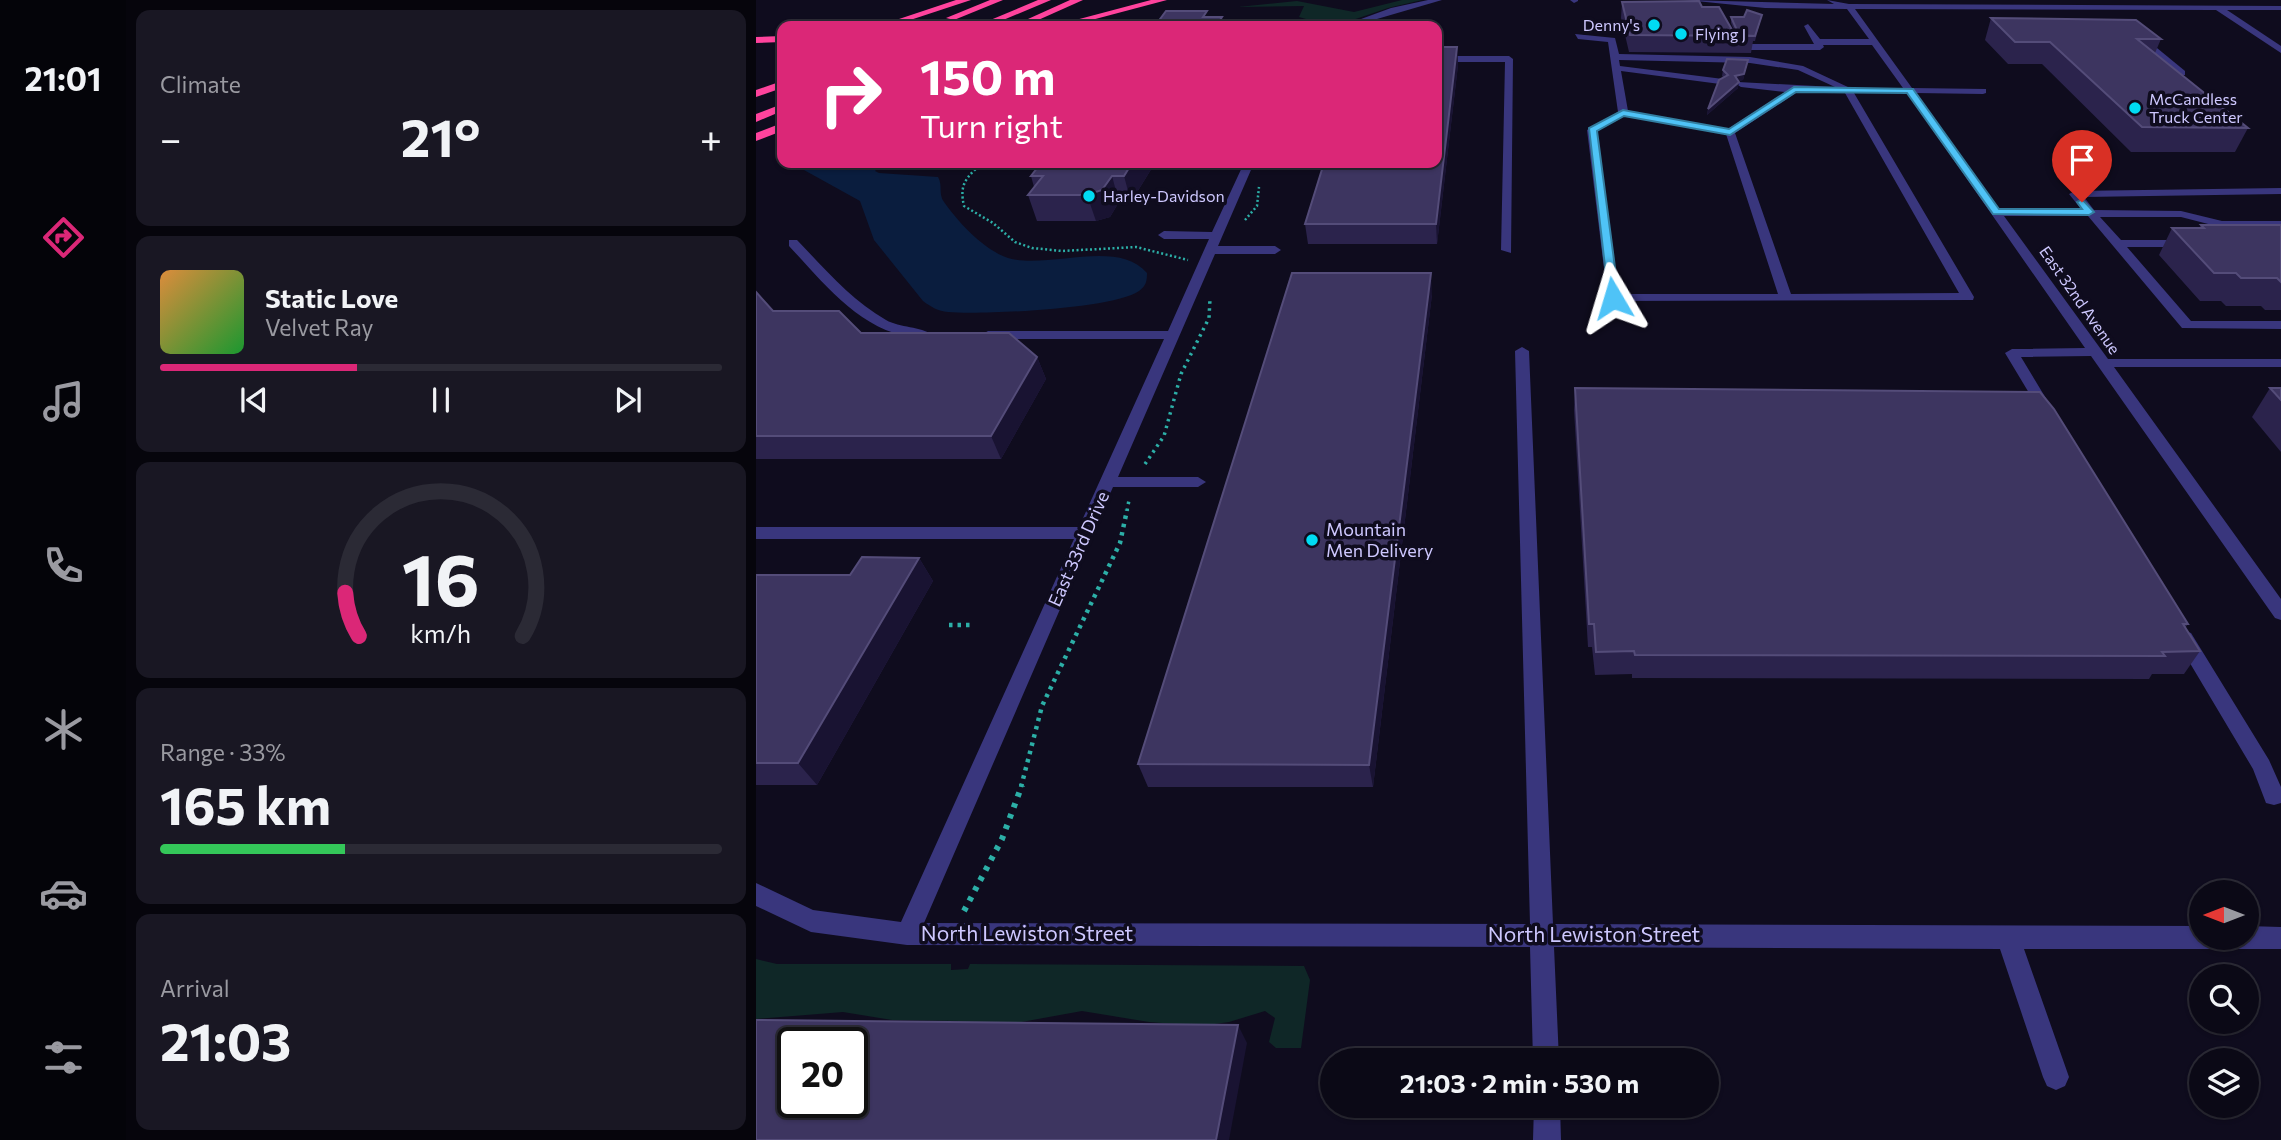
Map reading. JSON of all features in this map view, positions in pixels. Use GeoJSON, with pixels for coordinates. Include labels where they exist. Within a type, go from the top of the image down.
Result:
{"type":"FeatureCollection","features":[{"type":"Feature","properties":{"kind":"highway"},"geometry":{"type":"LineString","coordinates":[[899,21],[966,0]]}},
{"type":"Feature","properties":{"kind":"highway"},"geometry":{"type":"LineString","coordinates":[[945,21],[998,0]]}},
{"type":"Feature","properties":{"kind":"highway"},"geometry":{"type":"LineString","coordinates":[[994,21],[1046,0]]}},
{"type":"Feature","properties":{"kind":"highway"},"geometry":{"type":"LineString","coordinates":[[1028,21],[1079,0]]}},
{"type":"Feature","properties":{"kind":"highway"},"geometry":{"type":"LineString","coordinates":[[1078,21],[1162,0]]}},
{"type":"Feature","properties":{"kind":"highway"},"geometry":{"type":"LineString","coordinates":[[756,40],[777,39]]}},
{"type":"Feature","properties":{"kind":"highway"},"geometry":{"type":"LineString","coordinates":[[756,94],[777,86]]}},
{"type":"Feature","properties":{"kind":"highway"},"geometry":{"type":"LineString","coordinates":[[756,118],[777,109]]}},
{"type":"Feature","properties":{"kind":"highway"},"geometry":{"type":"LineString","coordinates":[[756,137],[777,129]]}},
{"type":"Feature","properties":{"kind":"street"},"geometry":{"type":"LineString","coordinates":[[1361,21],[1438,0]]}},
{"type":"Feature","properties":{"kind":"street"},"geometry":{"type":"LineString","coordinates":[[1690,0],[1723,4],[2281,8]]}},
{"type":"Feature","properties":{"kind":"street"},"geometry":{"type":"LineString","coordinates":[[1831,0],[1853,3]]}},
{"type":"Feature","properties":{"kind":"street"},"geometry":{"type":"LineString","coordinates":[[2043,0],[2052,8]]}},
{"type":"Feature","properties":{"kind":"street"},"geometry":{"type":"LineString","coordinates":[[2095,0],[2116,19]]}},
{"type":"Feature","properties":{"kind":"street","name":"East 32nd Avenue"},"geometry":{"type":"LineString","coordinates":[[1853,3],[1875,42],[2281,613]]}},
{"type":"Feature","properties":{"kind":"street"},"geometry":{"type":"LineString","coordinates":[[1720,14],[1723,4]]}},
{"type":"Feature","properties":{"kind":"street"},"geometry":{"type":"LineString","coordinates":[[2218,8],[2281,50]]}},
{"type":"Feature","properties":{"kind":"street"},"geometry":{"type":"LineString","coordinates":[[1730,38],[1734,47],[1820,47],[1808,26]]}},
{"type":"Feature","properties":{"kind":"street"},"geometry":{"type":"LineString","coordinates":[[2126,28],[2182,72]]}},
{"type":"Feature","properties":{"kind":"street"},"geometry":{"type":"LineString","coordinates":[[2256,34],[2281,34]]}},
{"type":"Feature","properties":{"kind":"street"},"geometry":{"type":"LineString","coordinates":[[1578,36],[1612,40],[1623,113]]}},
{"type":"Feature","properties":{"kind":"street"},"geometry":{"type":"LineString","coordinates":[[1817,42],[1875,42]]}},
{"type":"Feature","properties":{"kind":"street"},"geometry":{"type":"LineString","coordinates":[[1442,59],[1509,60],[1507,250]]}},
{"type":"Feature","properties":{"kind":"street"},"geometry":{"type":"LineString","coordinates":[[1616,62],[1750,60],[1800,68],[1848,90],[1968,296],[1613,298],[1592,130],[1623,113],[1730,132],[1794,90]]}},
{"type":"Feature","properties":{"kind":"street"},"geometry":{"type":"LineString","coordinates":[[1616,62],[1720,81]]}},
{"type":"Feature","properties":{"kind":"street"},"geometry":{"type":"LineString","coordinates":[[1741,84],[1794,90],[1983,91]]}},
{"type":"Feature","properties":{"kind":"street"},"geometry":{"type":"LineString","coordinates":[[1730,132],[1786,297]]}},
{"type":"Feature","properties":{"kind":"street","name":"East 33rd Drive"},"geometry":{"type":"LineString","coordinates":[[906,934],[1247,168]]}},
{"type":"Feature","properties":{"kind":"street"},"geometry":{"type":"LineString","coordinates":[[2281,191],[2135,191],[2076,194],[2187,326],[2281,326]]}},
{"type":"Feature","properties":{"kind":"street"},"geometry":{"type":"LineString","coordinates":[[1996,212],[2181,214],[2222,224]]}},
{"type":"Feature","properties":{"kind":"street"},"geometry":{"type":"LineString","coordinates":[[2103,228],[2188,232],[2222,224],[2281,223]]}},
{"type":"Feature","properties":{"kind":"street"},"geometry":{"type":"LineString","coordinates":[[2211,242],[2222,235],[2222,224]]}},
{"type":"Feature","properties":{"kind":"street"},"geometry":{"type":"LineString","coordinates":[[1164,235],[1211,249],[1275,250]]}},
{"type":"Feature","properties":{"kind":"street"},"geometry":{"type":"LineString","coordinates":[[2117,244],[2198,242]]}},
{"type":"Feature","properties":{"kind":"street"},"geometry":{"type":"LineString","coordinates":[[793,243],[874,321],[895,332],[934,335]]}},
{"type":"Feature","properties":{"kind":"street"},"geometry":{"type":"LineString","coordinates":[[974,335],[1173,335]]}},
{"type":"Feature","properties":{"kind":"street"},"geometry":{"type":"LineString","coordinates":[[1522,351],[1546,1048]]}},
{"type":"Feature","properties":{"kind":"street"},"geometry":{"type":"LineString","coordinates":[[2055,424],[2012,354],[2281,363]]}},
{"type":"Feature","properties":{"kind":"street"},"geometry":{"type":"LineString","coordinates":[[1109,482],[1198,482]]}},
{"type":"Feature","properties":{"kind":"street"},"geometry":{"type":"LineString","coordinates":[[756,533],[1085,534]]}},
{"type":"Feature","properties":{"kind":"street"},"geometry":{"type":"LineString","coordinates":[[2176,625],[2262,766],[2274,796]]}},
{"type":"Feature","properties":{"kind":"street","name":"North Lewiston Street"},"geometry":{"type":"LineString","coordinates":[[756,894],[811,921],[906,934],[2281,938]]}},
{"type":"Feature","properties":{"kind":"street"},"geometry":{"type":"LineString","coordinates":[[2008,938],[2056,1077]]}},
{"type":"Feature","properties":{"kind":"street"},"geometry":{"type":"LineString","coordinates":[[1546,1118],[1547,1140]]}},
{"type":"Feature","properties":{"kind":"path"},"geometry":{"type":"LineString","coordinates":[[977,168],[965,179],[960,190],[964,206],[997,225],[1014,242],[1036,249],[1060,251],[1138,247],[1157,251],[1168,258],[1211,249]]}},
{"type":"Feature","properties":{"kind":"path"},"geometry":{"type":"LineString","coordinates":[[953,934],[1002,839],[1024,779],[1042,706],[1121,542],[1131,482],[1164,436],[1181,374],[1209,318],[1211,288]]}},
{"type":"Feature","properties":{"kind":"path"},"geometry":{"type":"LineString","coordinates":[[949,625],[972,625]]}},
{"type":"Feature","properties":{"kind":"green space"},"geometry":{"type":"Polygon","coordinates":[[[1402,0],[1422,0],[1350,21],[1313,21],[1299,17],[1304,6],[1238,7],[1297,1],[1354,12],[1402,0]]]}},
{"type":"Feature","properties":{"kind":"green space"},"geometry":{"type":"Polygon","coordinates":[[[756,959],[777,964],[951,964],[951,970],[968,969],[970,964],[1304,966],[1310,980],[1301,1048],[1276,1048],[1269,1042],[1275,1018],[1265,1011],[1229,1022],[1201,1026],[1149,1022],[1082,1011],[955,1034],[958,1021],[892,1020],[843,1012],[756,1019],[756,959]]]}},
{"type":"Feature","properties":{"kind":"water"},"geometry":{"type":"Polygon","coordinates":[[[878,168],[875,171],[879,173],[938,177],[942,199],[950,210],[972,234],[999,254],[1024,261],[1100,256],[1118,258],[1134,263],[1147,273],[1146,283],[1139,291],[1125,297],[1076,306],[988,313],[938,310],[923,301],[874,240],[860,201],[804,170],[878,168]]]}},
{"type":"Feature","properties":{"kind":"building"},"geometry":{"type":"Polygon","coordinates":[[[1699,1],[1702,7],[1719,7],[1735,35],[1754,36],[1630,35],[1622,2],[1699,1]]]}},
{"type":"Feature","properties":{"kind":"building"},"geometry":{"type":"Polygon","coordinates":[[[1747,10],[1762,15],[1755,36],[1739,35],[1731,17],[1744,17],[1747,10]]]}},
{"type":"Feature","properties":{"kind":"building"},"geometry":{"type":"Polygon","coordinates":[[[1166,11],[1207,11],[1203,17],[1222,17],[1219,21],[1159,21],[1166,11]]]}},
{"type":"Feature","properties":{"kind":"building"},"geometry":{"type":"Polygon","coordinates":[[[1991,18],[2136,20],[2161,39],[2137,39],[2248,128],[2142,127],[2050,42],[2015,42],[1991,18]]]}},
{"type":"Feature","properties":{"kind":"building"},"geometry":{"type":"Polygon","coordinates":[[[1442,47],[1457,47],[1436,224],[1305,224],[1322,168],[1442,168],[1442,47]]]}},
{"type":"Feature","properties":{"kind":"building","name":"Flying J"},"geometry":{"type":"Polygon","coordinates":[[[1727,59],[1748,60],[1744,74],[1735,76],[1739,82],[1708,109],[1719,80],[1728,75],[1723,70],[1727,59]]]}},
{"type":"Feature","properties":{"kind":"building"},"geometry":{"type":"Polygon","coordinates":[[[1037,168],[1129,168],[1124,176],[1112,176],[1102,190],[1087,195],[1028,195],[1043,176],[1031,176],[1037,168]]]}},
{"type":"Feature","properties":{"kind":"building"},"geometry":{"type":"Polygon","coordinates":[[[2201,225],[2281,225],[2281,282],[2277,278],[2241,278],[2236,273],[2214,273],[2172,228],[2204,228],[2201,225]]]}},
{"type":"Feature","properties":{"kind":"building","name":"Mountain Men Delivery"},"geometry":{"type":"Polygon","coordinates":[[[1292,273],[1431,273],[1369,765],[1138,764],[1292,273]]]}},
{"type":"Feature","properties":{"kind":"building"},"geometry":{"type":"Polygon","coordinates":[[[756,292],[773,311],[839,311],[861,333],[1009,333],[1037,357],[991,436],[756,436],[756,292]]]}},
{"type":"Feature","properties":{"kind":"building"},"geometry":{"type":"Polygon","coordinates":[[[1575,388],[2040,392],[2054,409],[2188,624],[2183,624],[2200,651],[2162,652],[2165,656],[1635,655],[1634,651],[1596,652],[1594,624],[1589,624],[1575,388]]]}},
{"type":"Feature","properties":{"kind":"building"},"geometry":{"type":"Polygon","coordinates":[[[2270,388],[2281,388],[2281,400],[2270,388]]]}},
{"type":"Feature","properties":{"kind":"building"},"geometry":{"type":"Polygon","coordinates":[[[862,557],[919,558],[798,763],[756,763],[756,575],[850,575],[862,557]]]}},
{"type":"Feature","properties":{"kind":"building"},"geometry":{"type":"Polygon","coordinates":[[[756,1020],[1238,1025],[1216,1140],[756,1140],[756,1020]]]}},
{"type":"Feature","properties":{"kind":"place","name":"Denny's"},"geometry":{"type":"Point","coordinates":[1654,25]}},
{"type":"Feature","properties":{"kind":"place","name":"Flying J"},"geometry":{"type":"Point","coordinates":[1681,34]}},
{"type":"Feature","properties":{"kind":"place","name":"McCandless Truck Center"},"geometry":{"type":"Point","coordinates":[2135,108]}},
{"type":"Feature","properties":{"kind":"place","name":"Harley-Davidson"},"geometry":{"type":"Point","coordinates":[1089,196]}},
{"type":"Feature","properties":{"kind":"place","name":"Mountain Men Delivery"},"geometry":{"type":"Point","coordinates":[1312,540]}},
{"type":"Feature","properties":{"kind":"route"},"geometry":{"type":"LineString","coordinates":[[1613,298],[1592,130],[1623,113],[1730,132],[1794,90],[1910,90],[1996,212],[2089,212],[2082,202]]}}]}
